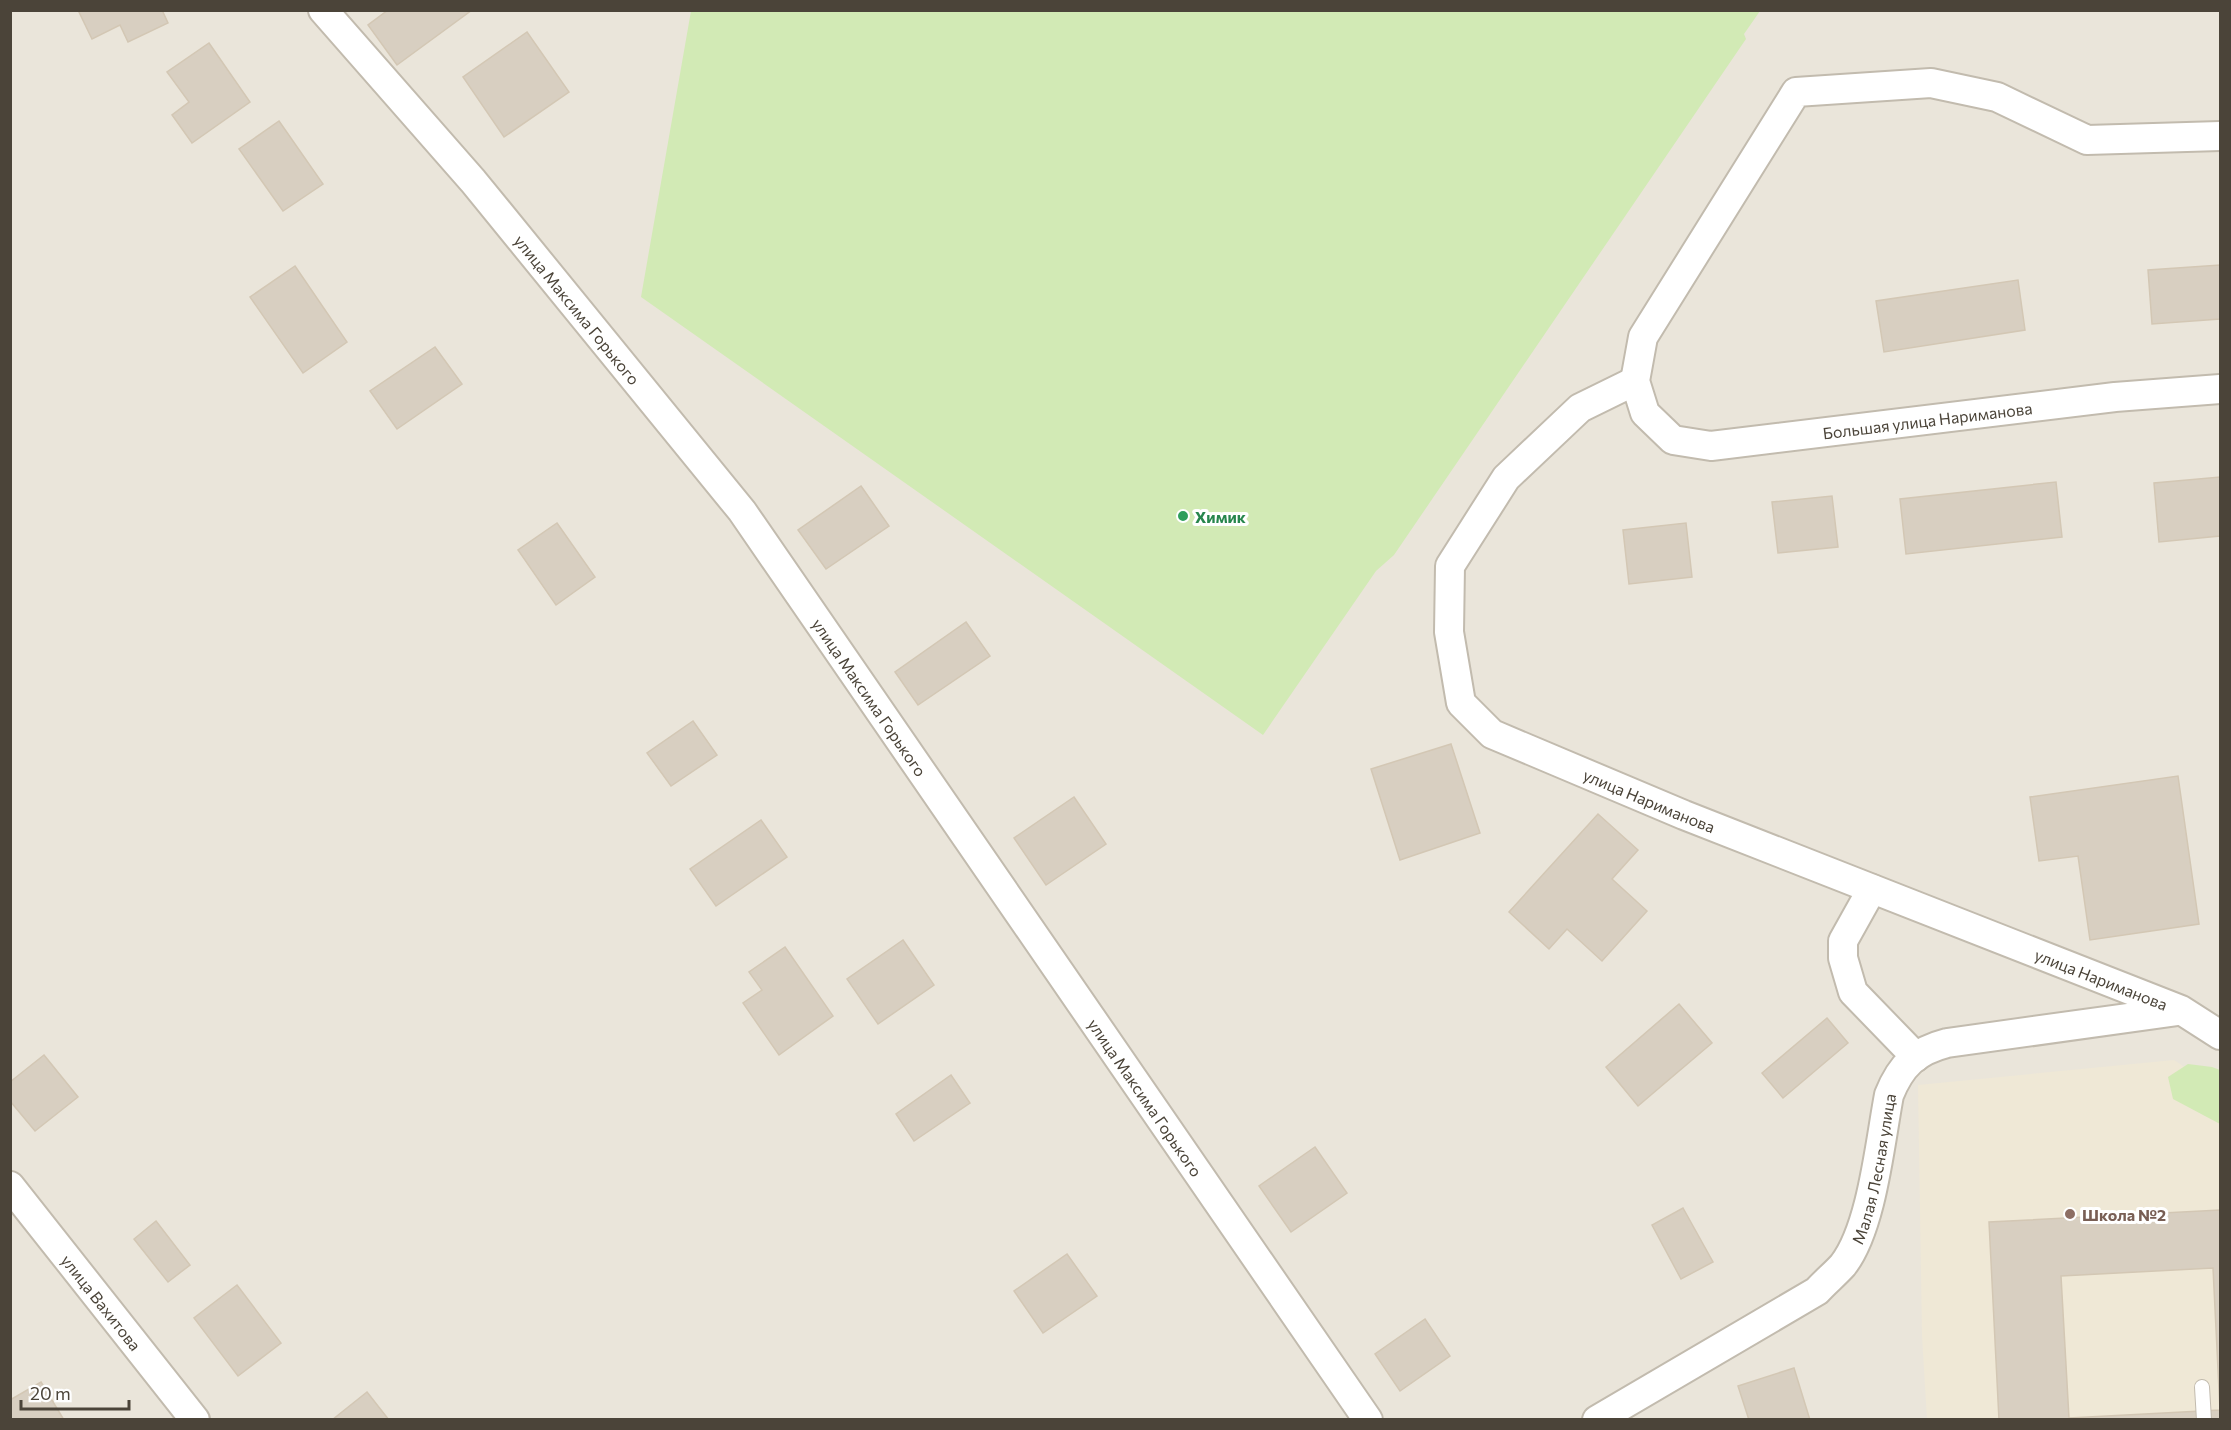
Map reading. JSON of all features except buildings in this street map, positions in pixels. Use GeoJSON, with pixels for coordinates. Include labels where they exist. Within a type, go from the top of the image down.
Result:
{"type":"FeatureCollection","features":[{"type":"Feature","properties":{"kind":"street","name":"улица Максима Горького"},"geometry":{"type":"LineString","coordinates":[[322,10],[473,181],[742,511],[1368,1419]]}},
{"type":"Feature","properties":{"kind":"street"},"geometry":{"type":"LineString","coordinates":[[1635,381],[1643,338],[1796,92],[1931,83],[1997,97],[2087,140],[2220,136]]}},
{"type":"Feature","properties":{"kind":"street","name":"Большая улица Нариманова"},"geometry":{"type":"LineString","coordinates":[[1635,381],[1645,412],[1673,440],[1711,446],[2115,397],[2220,388]]}},
{"type":"Feature","properties":{"kind":"street","name":"улица Нариманова"},"geometry":{"type":"LineString","coordinates":[[1635,381],[1580,408],[1506,478],[1450,567],[1449,632],[1461,703],[1492,734],[1684,815],[2181,1010],[2220,1035]]}},
{"type":"Feature","properties":{"kind":"street"},"geometry":{"type":"LineString","coordinates":[[1872,889],[1843,941],[1843,958],[1853,992],[1916,1057]]}},
{"type":"Feature","properties":{"kind":"street","name":"Малая Лесная улица"},"geometry":{"type":"LineString","coordinates":[[1597,1419],[1816,1291],[1843,1264],[1856,1243],[1866,1215],[1889,1095],[1897,1077],[1909,1061],[1929,1048],[1947,1043],[2181,1010]]}},
{"type":"Feature","properties":{"kind":"street","name":"улица Вахитова"},"geometry":{"type":"LineString","coordinates":[[10,1186],[195,1419]]}},
{"type":"Feature","properties":{"kind":"lane"},"geometry":{"type":"LineString","coordinates":[[2202,1387],[2204,1419]]}},
{"type":"Feature","properties":{"kind":"shaded area"},"geometry":{"type":"Polygon","coordinates":[[[11,11],[2220,11],[2220,1419],[11,1419],[11,11]]]}},
{"type":"Feature","properties":{"kind":"shaded area","name":"Школа №2"},"geometry":{"type":"Polygon","coordinates":[[[2174,1060],[2220,1091],[2220,1419],[1927,1419],[1922,1336],[1918,1085],[2174,1060]]]}},
{"type":"Feature","properties":{"kind":"green space","name":"Химик"},"geometry":{"type":"Polygon","coordinates":[[[691,10],[1760,11],[1744,34],[1746,39],[1394,555],[1376,571],[1263,735],[641,297],[691,10]]]}},
{"type":"Feature","properties":{"kind":"green space"},"geometry":{"type":"Polygon","coordinates":[[[2188,1064],[2220,1070],[2220,1124],[2173,1099],[2168,1077],[2188,1064]]]}},
{"type":"Feature","properties":{"kind":"place","name":"Химик"},"geometry":{"type":"Point","coordinates":[1183,516]}},
{"type":"Feature","properties":{"kind":"place","name":"Школа №2"},"geometry":{"type":"Point","coordinates":[2070,1214]}}]}
